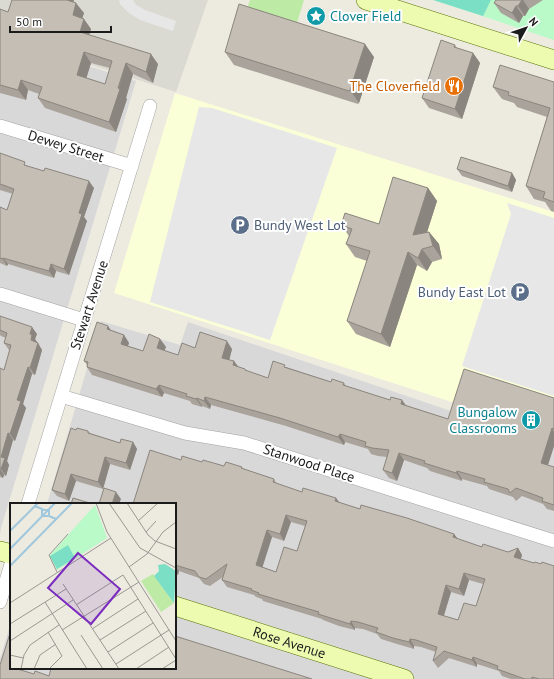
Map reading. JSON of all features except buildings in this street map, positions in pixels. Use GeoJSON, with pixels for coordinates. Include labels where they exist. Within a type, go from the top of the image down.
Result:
{"type":"FeatureCollection","features":[{"type":"Feature","properties":{"kind":"street"},"geometry":{"type":"LineString","coordinates":[[366,0],[554,60]]}},
{"type":"Feature","properties":{"kind":"street","name":"Stewart Avenue"},"geometry":{"type":"LineString","coordinates":[[28,503],[150,106]]}},
{"type":"Feature","properties":{"kind":"street","name":"Dewey Street"},"geometry":{"type":"LineString","coordinates":[[0,126],[132,166]]}},
{"type":"Feature","properties":{"kind":"street"},"geometry":{"type":"LineString","coordinates":[[0,294],[84,320]]}},
{"type":"Feature","properties":{"kind":"street","name":"Stanwood Place"},"geometry":{"type":"LineString","coordinates":[[61,396],[185,433],[244,443],[554,541]]}},
{"type":"Feature","properties":{"kind":"street"},"geometry":{"type":"LineString","coordinates":[[0,551],[10,554]]}},
{"type":"Feature","properties":{"kind":"street"},"geometry":{"type":"LineString","coordinates":[[0,602],[10,567]]}},
{"type":"Feature","properties":{"kind":"street","name":"Rose Avenue"},"geometry":{"type":"LineString","coordinates":[[176,606],[404,679]]}},
{"type":"Feature","properties":{"kind":"shaded area"},"geometry":{"type":"Polygon","coordinates":[[[0,0],[208,0],[176,92],[0,36],[0,0]]]}},
{"type":"Feature","properties":{"kind":"shaded area"},"geometry":{"type":"Polygon","coordinates":[[[119,0],[133,0],[136,5],[145,10],[176,21],[173,31],[140,20],[129,13],[120,4],[119,0]]]}},
{"type":"Feature","properties":{"kind":"shaded area"},"geometry":{"type":"Polygon","coordinates":[[[0,38],[136,81],[0,535],[0,38]]]}},
{"type":"Feature","properties":{"kind":"shaded area"},"geometry":{"type":"Polygon","coordinates":[[[175,93],[554,212],[554,435],[114,293],[175,93]]]}},
{"type":"Feature","properties":{"kind":"shaded area","name":"Bundy West Lot"},"geometry":{"type":"Polygon","coordinates":[[[199,107],[212,108],[337,148],[270,340],[150,302],[199,107]]]}},
{"type":"Feature","properties":{"kind":"shaded area","name":"Bundy East Lot"},"geometry":{"type":"Polygon","coordinates":[[[507,203],[554,218],[554,396],[462,366],[511,214],[507,203]]]}},
{"type":"Feature","properties":{"kind":"shaded area"},"geometry":{"type":"Polygon","coordinates":[[[101,321],[180,345],[188,322],[554,446],[554,679],[0,679],[0,659],[10,625],[10,669],[176,669],[176,503],[47,503],[101,321]]]}},
{"type":"Feature","properties":{"kind":"green space"},"geometry":{"type":"Polygon","coordinates":[[[250,0],[304,0],[296,26],[246,12],[250,0]]]}},
{"type":"Feature","properties":{"kind":"green space"},"geometry":{"type":"Polygon","coordinates":[[[433,0],[491,0],[483,16],[433,0]]]}},
{"type":"Feature","properties":{"kind":"green space"},"geometry":{"type":"Polygon","coordinates":[[[434,0],[554,0],[554,40],[434,0]]]}},
{"type":"Feature","properties":{"kind":"place","name":"Clover Field"},"geometry":{"type":"Point","coordinates":[316,16]}},
{"type":"Feature","properties":{"kind":"place","name":"The Cloverfield"},"geometry":{"type":"Point","coordinates":[454,86]}},
{"type":"Feature","properties":{"kind":"place","name":"Bundy West Lot"},"geometry":{"type":"Point","coordinates":[240,225]}},
{"type":"Feature","properties":{"kind":"place","name":"Bundy East Lot"},"geometry":{"type":"Point","coordinates":[520,292]}},
{"type":"Feature","properties":{"kind":"place","name":"Bungalow Classrooms"},"geometry":{"type":"Point","coordinates":[531,420]}}]}
